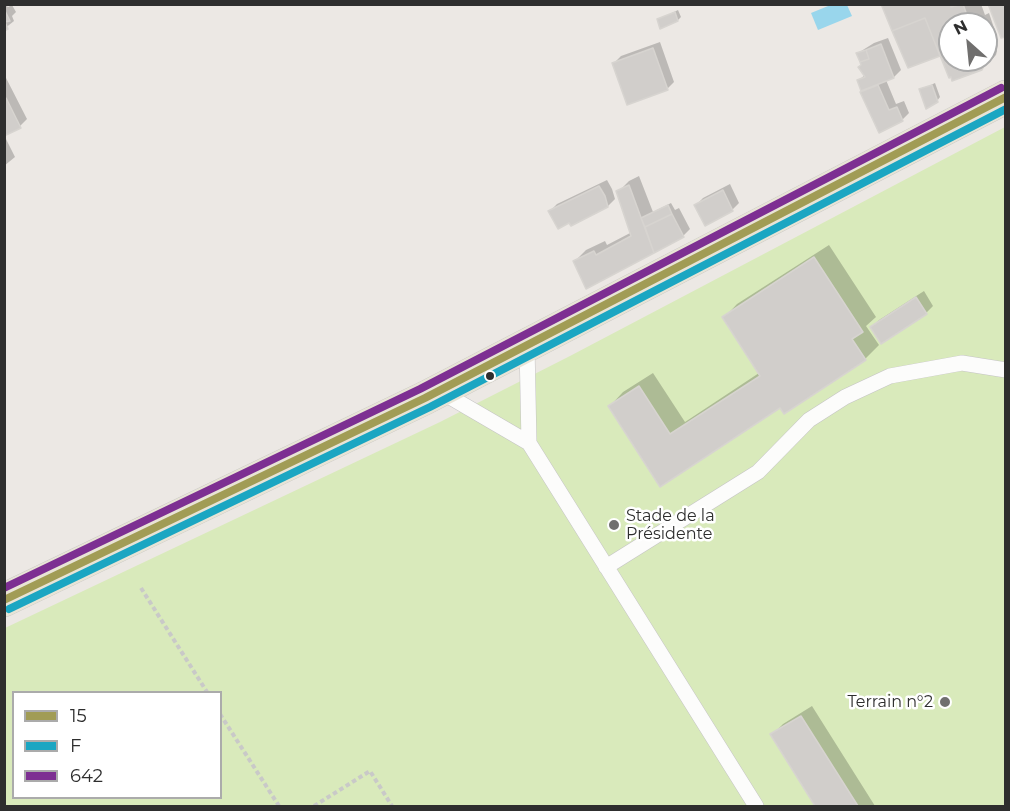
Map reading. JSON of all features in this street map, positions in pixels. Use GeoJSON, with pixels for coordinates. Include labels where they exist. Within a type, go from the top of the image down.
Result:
{"type":"FeatureCollection","features":[{"type":"Feature","properties":{"kind":"main road"},"geometry":{"type":"LineString","coordinates":[[4,600],[438,390],[1005,97]]}},
{"type":"Feature","properties":{"kind":"lane"},"geometry":{"type":"LineString","coordinates":[[527,345],[529,443]]}},
{"type":"Feature","properties":{"kind":"lane"},"geometry":{"type":"LineString","coordinates":[[606,567],[758,472],[809,420],[845,397],[890,376],[962,363],[1005,370]]}},
{"type":"Feature","properties":{"kind":"lane"},"geometry":{"type":"LineString","coordinates":[[438,390],[529,443],[756,807]]}},
{"type":"Feature","properties":{"kind":"path"},"geometry":{"type":"LineString","coordinates":[[141,588],[206,691]]}},
{"type":"Feature","properties":{"kind":"path"},"geometry":{"type":"LineString","coordinates":[[222,717],[279,807]]}},
{"type":"Feature","properties":{"kind":"path"},"geometry":{"type":"LineString","coordinates":[[315,807],[370,771],[392,807]]}},
{"type":"Feature","properties":{"kind":"green space","name":"Stade de la Présidente"},"geometry":{"type":"Polygon","coordinates":[[[1005,127],[1005,806],[5,806],[5,628],[440,422],[1005,127]]]}},
{"type":"Feature","properties":{"kind":"water"},"geometry":{"type":"Polygon","coordinates":[[[833,4],[847,5],[852,16],[818,30],[811,13],[833,4]]]}},
{"type":"Feature","properties":{"kind":"building"},"geometry":{"type":"Polygon","coordinates":[[[881,4],[950,4],[951,7],[963,4],[966,12],[938,12],[938,50],[925,18],[892,31],[881,4]]]}},
{"type":"Feature","properties":{"kind":"building"},"geometry":{"type":"Polygon","coordinates":[[[988,4],[1006,4],[1006,37],[1001,38],[998,30],[998,12],[991,12],[988,4]]]}},
{"type":"Feature","properties":{"kind":"building"},"geometry":{"type":"Polygon","coordinates":[[[5,11],[10,21],[5,22],[8,29],[4,31],[5,11]]]}},
{"type":"Feature","properties":{"kind":"building"},"geometry":{"type":"Polygon","coordinates":[[[675,12],[678,21],[660,29],[657,19],[675,12]]]}},
{"type":"Feature","properties":{"kind":"building"},"geometry":{"type":"Polygon","coordinates":[[[925,18],[938,51],[938,57],[908,68],[892,31],[925,18]]]}},
{"type":"Feature","properties":{"kind":"building"},"geometry":{"type":"Polygon","coordinates":[[[881,44],[894,78],[861,91],[857,80],[865,77],[858,67],[861,65],[860,62],[869,59],[866,50],[881,44]]]}},
{"type":"Feature","properties":{"kind":"building"},"geometry":{"type":"Polygon","coordinates":[[[653,48],[668,90],[627,105],[612,63],[653,48]]]}},
{"type":"Feature","properties":{"kind":"building"},"geometry":{"type":"Polygon","coordinates":[[[866,50],[869,59],[860,62],[856,53],[866,50]]]}},
{"type":"Feature","properties":{"kind":"building"},"geometry":{"type":"Polygon","coordinates":[[[947,72],[977,72],[952,81],[951,77],[949,78],[947,72]]]}},
{"type":"Feature","properties":{"kind":"building"},"geometry":{"type":"Polygon","coordinates":[[[878,85],[889,110],[897,107],[903,121],[879,133],[860,92],[878,85]]]}},
{"type":"Feature","properties":{"kind":"building"},"geometry":{"type":"Polygon","coordinates":[[[932,85],[938,102],[926,109],[919,89],[932,85]]]}},
{"type":"Feature","properties":{"kind":"building"},"geometry":{"type":"Polygon","coordinates":[[[6,98],[21,128],[4,136],[4,99],[6,98]]]}},
{"type":"Feature","properties":{"kind":"building"},"geometry":{"type":"Polygon","coordinates":[[[629,185],[654,253],[586,289],[573,261],[594,251],[596,255],[631,236],[616,191],[629,185]]]}},
{"type":"Feature","properties":{"kind":"building"},"geometry":{"type":"Polygon","coordinates":[[[599,186],[608,207],[571,226],[569,223],[558,229],[548,211],[599,186]]]}},
{"type":"Feature","properties":{"kind":"building"},"geometry":{"type":"Polygon","coordinates":[[[723,190],[733,211],[705,226],[694,205],[723,190]]]}},
{"type":"Feature","properties":{"kind":"building"},"geometry":{"type":"Polygon","coordinates":[[[668,205],[672,214],[645,227],[641,218],[668,205]]]}},
{"type":"Feature","properties":{"kind":"building"},"geometry":{"type":"Polygon","coordinates":[[[672,214],[684,237],[654,253],[645,227],[672,214]]]}},
{"type":"Feature","properties":{"kind":"building"},"geometry":{"type":"Polygon","coordinates":[[[814,257],[863,332],[852,339],[866,360],[784,414],[780,408],[660,487],[608,406],[639,386],[670,434],[760,376],[722,317],[814,257]]]}},
{"type":"Feature","properties":{"kind":"building"},"geometry":{"type":"Polygon","coordinates":[[[916,297],[927,314],[881,344],[870,327],[916,297]]]}},
{"type":"Feature","properties":{"kind":"building"},"geometry":{"type":"Polygon","coordinates":[[[801,716],[858,806],[815,806],[770,734],[801,716]]]}},
{"type":"Feature","properties":{"kind":"transit line","name":"642"},"geometry":{"type":"LineString","coordinates":[[4,588],[420,389],[1001,88]]}},
{"type":"Feature","properties":{"kind":"transit line","name":"15"},"geometry":{"type":"LineString","coordinates":[[4,600],[425,398],[1006,97]]}},
{"type":"Feature","properties":{"kind":"transit line","name":"F"},"geometry":{"type":"LineString","coordinates":[[9,609],[430,407],[1006,109]]}},
{"type":"Feature","properties":{"kind":"place","name":"Stade de la Présidente"},"geometry":{"type":"Point","coordinates":[614,525]}},
{"type":"Feature","properties":{"kind":"place","name":"Terrain n°2"},"geometry":{"type":"Point","coordinates":[945,702]}}]}
